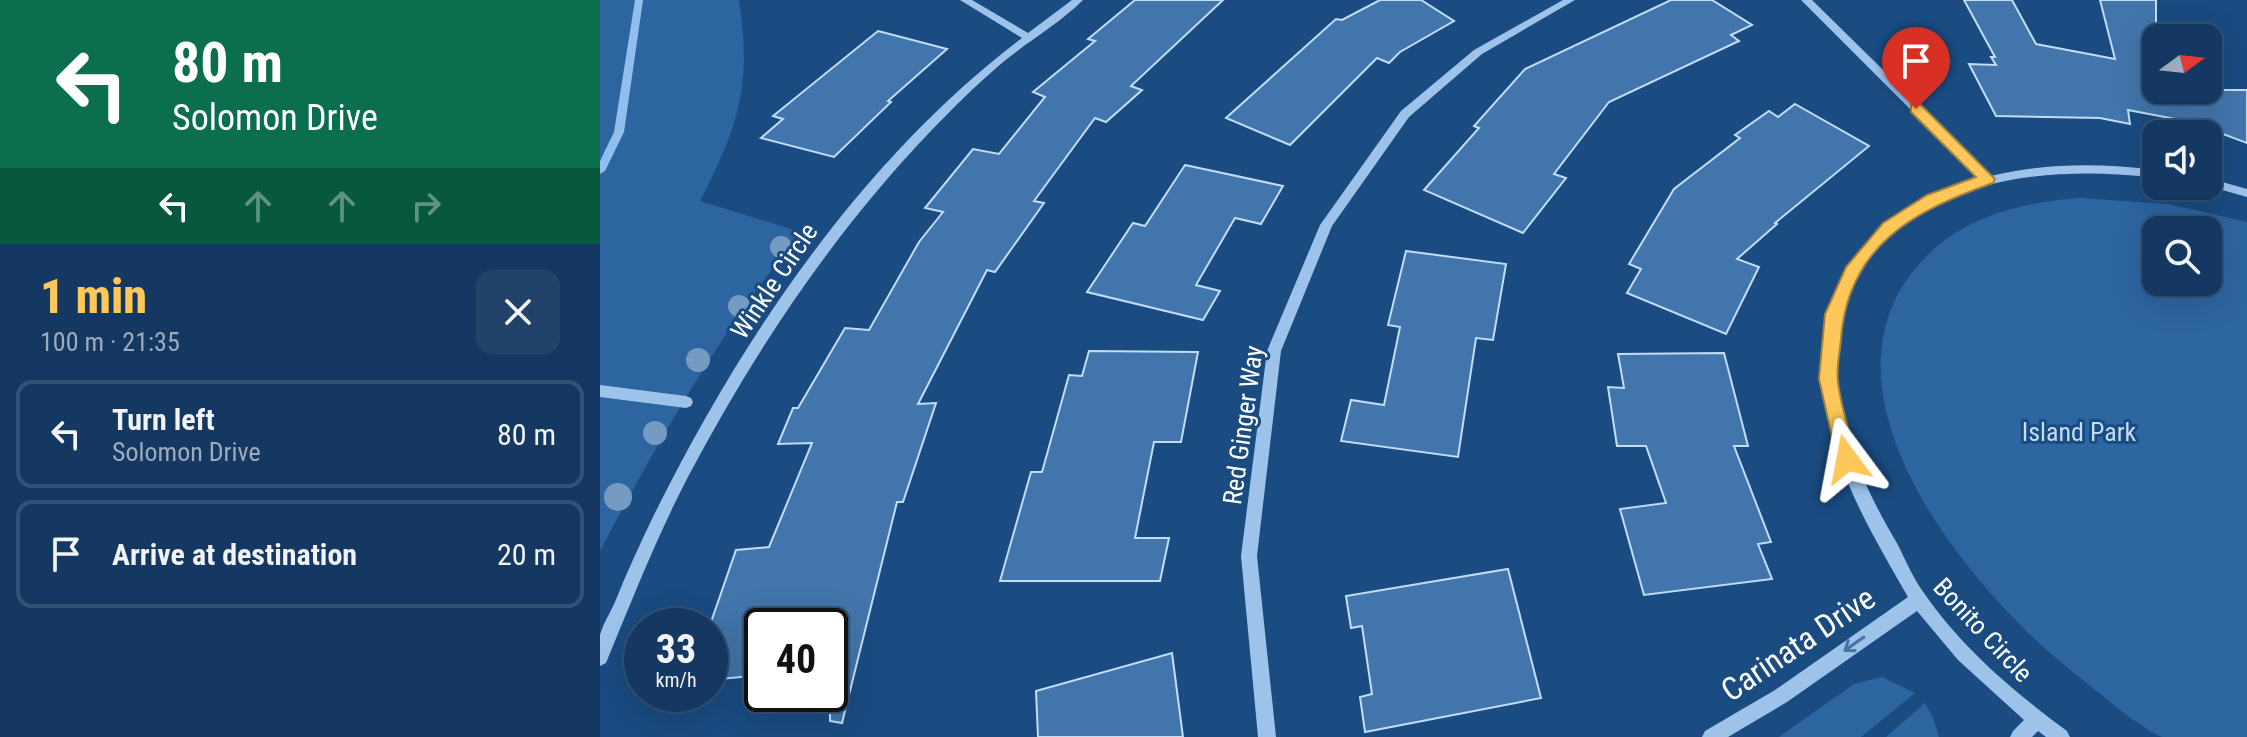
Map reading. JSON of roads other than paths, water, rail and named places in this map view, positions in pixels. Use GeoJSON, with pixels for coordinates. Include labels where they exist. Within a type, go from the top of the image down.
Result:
{"type":"FeatureCollection","features":[{"type":"Feature","properties":{"kind":"street"},"geometry":{"type":"LineString","coordinates":[[965,0],[1025,36]]}},
{"type":"Feature","properties":{"kind":"street","name":"Winkle Circle"},"geometry":{"type":"LineString","coordinates":[[600,657],[621,603],[689,462],[770,324],[845,219],[950,105],[1025,36],[1078,0]]}},
{"type":"Feature","properties":{"kind":"street","name":"Red Ginger Way"},"geometry":{"type":"LineString","coordinates":[[1267,737],[1249,556],[1274,351],[1326,225],[1405,114],[1478,52],[1570,0]]}},
{"type":"Feature","properties":{"kind":"street"},"geometry":{"type":"LineString","coordinates":[[1806,0],[1987,179]]}},
{"type":"Feature","properties":{"kind":"street","name":"Bonito Circle"},"geometry":{"type":"LineString","coordinates":[[2061,737],[2036,720],[1972,660],[1918,600],[1847,459],[1828,379],[1834,314],[1854,267],[1888,227],[1932,199],[1987,179],[2058,169],[2142,172]]}},
{"type":"Feature","properties":{"kind":"street"},"geometry":{"type":"LineString","coordinates":[[2222,186],[2247,193]]}},
{"type":"Feature","properties":{"kind":"street"},"geometry":{"type":"LineString","coordinates":[[600,391],[686,402]]}},
{"type":"Feature","properties":{"kind":"street","name":"Carinata Drive"},"geometry":{"type":"LineString","coordinates":[[1711,737],[1781,696],[1918,600]]}},
{"type":"Feature","properties":{"kind":"street"},"geometry":{"type":"LineString","coordinates":[[2019,737],[2036,720]]}},
{"type":"Feature","properties":{"kind":"waterway"},"geometry":{"type":"LineString","coordinates":[[600,171],[619,132],[639,0]]}},
{"type":"Feature","properties":{"kind":"park label","name":"Island Park"},"geometry":{"type":"Point","coordinates":[2079,432]}}]}
